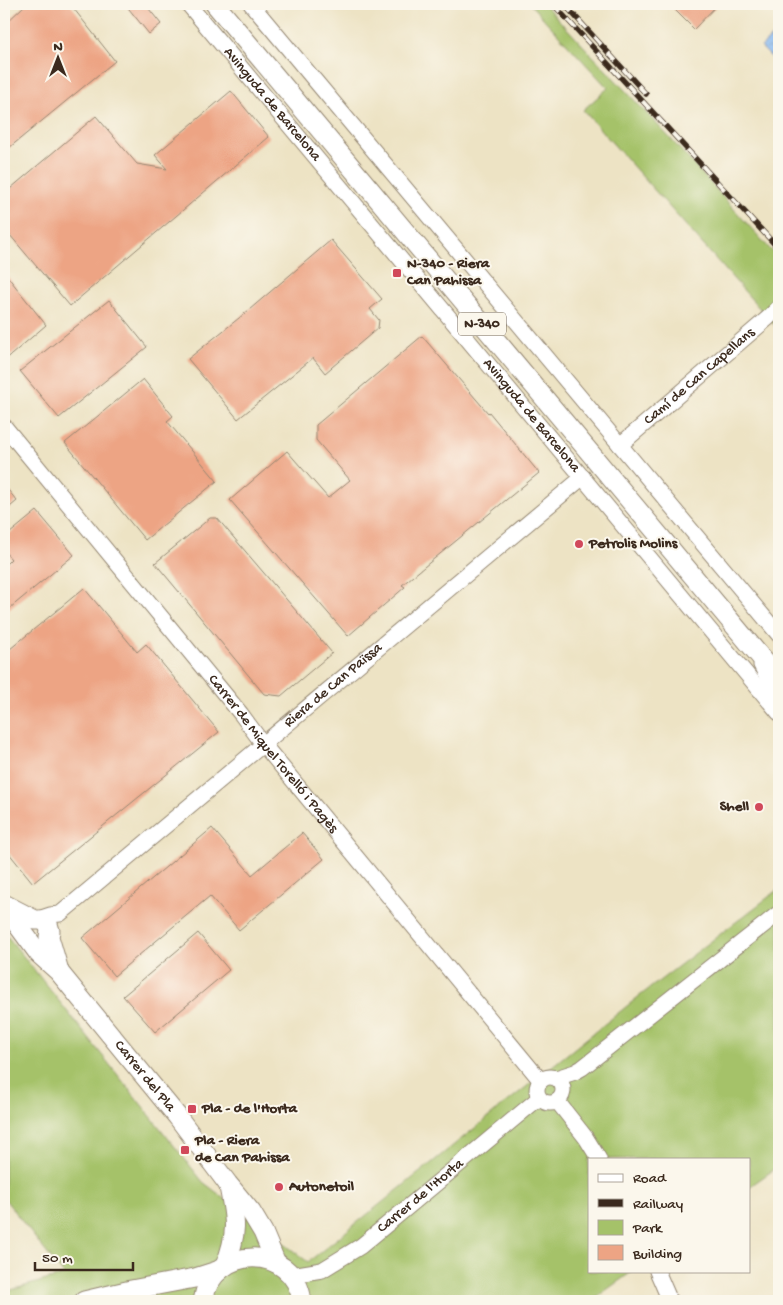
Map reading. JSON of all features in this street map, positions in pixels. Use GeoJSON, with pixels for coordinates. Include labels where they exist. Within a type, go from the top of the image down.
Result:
{"type":"FeatureCollection","features":[{"type":"Feature","properties":{"kind":"main road","name":"Avinguda de Barcelona"},"geometry":{"type":"LineString","coordinates":[[215,4],[779,679]]}},
{"type":"Feature","properties":{"kind":"main road","name":"Carrer del Pla"},"geometry":{"type":"LineString","coordinates":[[4,904],[38,931],[59,972],[177,1116],[251,1212],[263,1232],[276,1263]]}},
{"type":"Feature","properties":{"kind":"main road"},"geometry":{"type":"LineString","coordinates":[[203,1301],[204,1292],[210,1281],[222,1268],[231,1250],[235,1227],[228,1184]]}},
{"type":"Feature","properties":{"kind":"main road"},"geometry":{"type":"LineString","coordinates":[[84,1301],[185,1280],[222,1268],[233,1261],[251,1257],[264,1258],[276,1263],[291,1275],[298,1286],[302,1301]]}},
{"type":"Feature","properties":{"kind":"street","name":"Avinguda de Barcelona"},"geometry":{"type":"LineString","coordinates":[[188,4],[779,713]]}},
{"type":"Feature","properties":{"kind":"street"},"geometry":{"type":"LineString","coordinates":[[251,4],[779,635]]}},
{"type":"Feature","properties":{"kind":"street","name":"Camí de Can Capellans"},"geometry":{"type":"LineString","coordinates":[[620,444],[779,307]]}},
{"type":"Feature","properties":{"kind":"street","name":"Carrer de Miquel Torelló i Pagès"},"geometry":{"type":"LineString","coordinates":[[4,426],[263,744],[549,1079]]}},
{"type":"Feature","properties":{"kind":"street","name":"Riera de Can Païssa"},"geometry":{"type":"LineString","coordinates":[[38,931],[58,922],[60,914],[583,477]]}},
{"type":"Feature","properties":{"kind":"street","name":"Avinguda de Barcelona"},"geometry":{"type":"LineString","coordinates":[[750,644],[779,701]]}},
{"type":"Feature","properties":{"kind":"street"},"geometry":{"type":"LineString","coordinates":[[549,1079],[560,1081],[564,1090],[563,1094],[553,1103],[548,1103],[539,1098],[537,1089],[549,1079],[575,1072],[582,1068],[779,913]]}},
{"type":"Feature","properties":{"kind":"street","name":"Carrer de l'Horta"},"geometry":{"type":"LineString","coordinates":[[291,1275],[322,1270],[361,1246],[539,1098]]}},
{"type":"Feature","properties":{"kind":"street"},"geometry":{"type":"LineString","coordinates":[[557,1101],[586,1138],[598,1158]]}},
{"type":"Feature","properties":{"kind":"street"},"geometry":{"type":"LineString","coordinates":[[657,1272],[670,1301]]}},
{"type":"Feature","properties":{"kind":"green space"},"geometry":{"type":"Polygon","coordinates":[[[530,4],[544,4],[668,136],[779,259],[779,330],[583,110],[608,88],[530,4]]]}},
{"type":"Feature","properties":{"kind":"green space"},"geometry":{"type":"Polygon","coordinates":[[[779,889],[779,1166],[750,1186],[750,1158],[588,1158],[588,1272],[632,1272],[591,1301],[4,1301],[4,1292],[64,1275],[4,1198],[4,932],[203,1182],[308,1262],[637,998],[779,889]]]}},
{"type":"Feature","properties":{"kind":"water"},"geometry":{"type":"Polygon","coordinates":[[[777,32],[779,33],[779,65],[761,47],[777,32]]]}},
{"type":"Feature","properties":{"kind":"building"},"geometry":{"type":"Polygon","coordinates":[[[26,4],[70,4],[115,61],[4,152],[4,25],[26,4]]]}},
{"type":"Feature","properties":{"kind":"building"},"geometry":{"type":"Polygon","coordinates":[[[125,4],[145,4],[161,24],[149,34],[125,4]]]}},
{"type":"Feature","properties":{"kind":"building"},"geometry":{"type":"Polygon","coordinates":[[[669,4],[718,4],[694,29],[669,4]]]}},
{"type":"Feature","properties":{"kind":"building"},"geometry":{"type":"Polygon","coordinates":[[[231,91],[269,137],[70,306],[4,228],[4,194],[96,116],[137,164],[167,169],[155,155],[231,91]]]}},
{"type":"Feature","properties":{"kind":"building"},"geometry":{"type":"Polygon","coordinates":[[[331,240],[382,299],[370,309],[379,320],[378,328],[325,373],[313,358],[238,419],[188,359],[331,240]]]}},
{"type":"Feature","properties":{"kind":"building"},"geometry":{"type":"Polygon","coordinates":[[[4,272],[46,325],[4,361],[4,272]]]}},
{"type":"Feature","properties":{"kind":"building"},"geometry":{"type":"Polygon","coordinates":[[[109,300],[147,347],[59,418],[20,371],[109,300]]]}},
{"type":"Feature","properties":{"kind":"building"},"geometry":{"type":"Polygon","coordinates":[[[422,336],[489,412],[539,473],[402,585],[405,587],[348,636],[230,500],[287,451],[328,498],[350,480],[316,440],[316,425],[422,336]]]}},
{"type":"Feature","properties":{"kind":"building"},"geometry":{"type":"Polygon","coordinates":[[[143,379],[173,416],[167,421],[217,481],[145,540],[65,443],[143,379]]]}},
{"type":"Feature","properties":{"kind":"building"},"geometry":{"type":"Polygon","coordinates":[[[4,485],[17,501],[4,512],[4,485]]]}},
{"type":"Feature","properties":{"kind":"building"},"geometry":{"type":"Polygon","coordinates":[[[37,511],[74,555],[4,613],[4,566],[11,559],[4,551],[4,538],[37,511]]]}},
{"type":"Feature","properties":{"kind":"building"},"geometry":{"type":"Polygon","coordinates":[[[210,518],[217,518],[332,653],[281,696],[264,694],[155,563],[210,518]]]}},
{"type":"Feature","properties":{"kind":"building"},"geometry":{"type":"Polygon","coordinates":[[[84,588],[137,652],[146,644],[219,732],[33,883],[4,847],[4,654],[84,588]]]}},
{"type":"Feature","properties":{"kind":"building"},"geometry":{"type":"Polygon","coordinates":[[[212,828],[252,875],[302,833],[324,859],[239,930],[210,896],[114,976],[82,938],[212,828]]]}},
{"type":"Feature","properties":{"kind":"building"},"geometry":{"type":"Polygon","coordinates":[[[198,933],[229,970],[155,1032],[123,996],[198,933]]]}},
{"type":"Feature","properties":{"kind":"railway"},"geometry":{"type":"LineString","coordinates":[[553,4],[779,249]]}},
{"type":"Feature","properties":{"kind":"railway"},"geometry":{"type":"LineString","coordinates":[[564,4],[646,94]]}},
{"type":"Feature","properties":{"kind":"place","name":"N-340 - Riera Can Pahissa"},"geometry":{"type":"Point","coordinates":[397,273]}},
{"type":"Feature","properties":{"kind":"place","name":"Petrolis Molins"},"geometry":{"type":"Point","coordinates":[579,544]}},
{"type":"Feature","properties":{"kind":"place","name":"Shell"},"geometry":{"type":"Point","coordinates":[759,807]}},
{"type":"Feature","properties":{"kind":"place","name":"Pla - de l'Horta"},"geometry":{"type":"Point","coordinates":[192,1109]}},
{"type":"Feature","properties":{"kind":"place","name":"Pla - Riera de Can Pahissa"},"geometry":{"type":"Point","coordinates":[185,1150]}},
{"type":"Feature","properties":{"kind":"place","name":"Autonetoil"},"geometry":{"type":"Point","coordinates":[279,1187]}}]}
